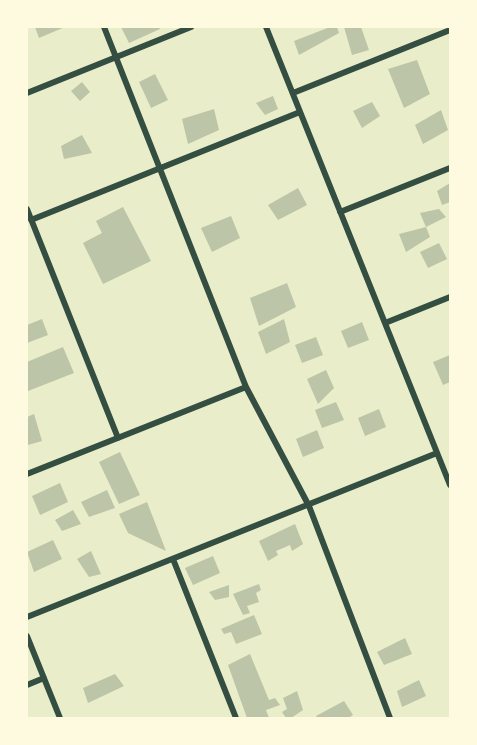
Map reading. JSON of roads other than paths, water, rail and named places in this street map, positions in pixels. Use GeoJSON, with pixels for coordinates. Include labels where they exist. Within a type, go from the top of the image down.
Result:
{"type":"FeatureCollection","features":[{"type":"Feature","properties":{"kind":"street"},"geometry":{"type":"LineString","coordinates":[[104,27],[246,387],[309,506],[390,718]]}},
{"type":"Feature","properties":{"kind":"street"},"geometry":{"type":"LineString","coordinates":[[27,93],[191,27]]}},
{"type":"Feature","properties":{"kind":"street"},"geometry":{"type":"LineString","coordinates":[[266,27],[450,485]]}},
{"type":"Feature","properties":{"kind":"street"},"geometry":{"type":"LineString","coordinates":[[293,93],[450,30]]}},
{"type":"Feature","properties":{"kind":"street"},"geometry":{"type":"LineString","coordinates":[[31,220],[300,112]]}},
{"type":"Feature","properties":{"kind":"street"},"geometry":{"type":"LineString","coordinates":[[340,212],[450,168]]}},
{"type":"Feature","properties":{"kind":"street"},"geometry":{"type":"LineString","coordinates":[[27,209],[118,438]]}},
{"type":"Feature","properties":{"kind":"street"},"geometry":{"type":"LineString","coordinates":[[385,323],[450,297]]}},
{"type":"Feature","properties":{"kind":"street"},"geometry":{"type":"LineString","coordinates":[[27,474],[246,387]]}},
{"type":"Feature","properties":{"kind":"street"},"geometry":{"type":"LineString","coordinates":[[27,617],[437,453]]}},
{"type":"Feature","properties":{"kind":"street"},"geometry":{"type":"LineString","coordinates":[[173,559],[236,718]]}},
{"type":"Feature","properties":{"kind":"street"},"geometry":{"type":"LineString","coordinates":[[27,636],[60,718]]}},
{"type":"Feature","properties":{"kind":"street"},"geometry":{"type":"LineString","coordinates":[[27,685],[44,678]]}}]}
